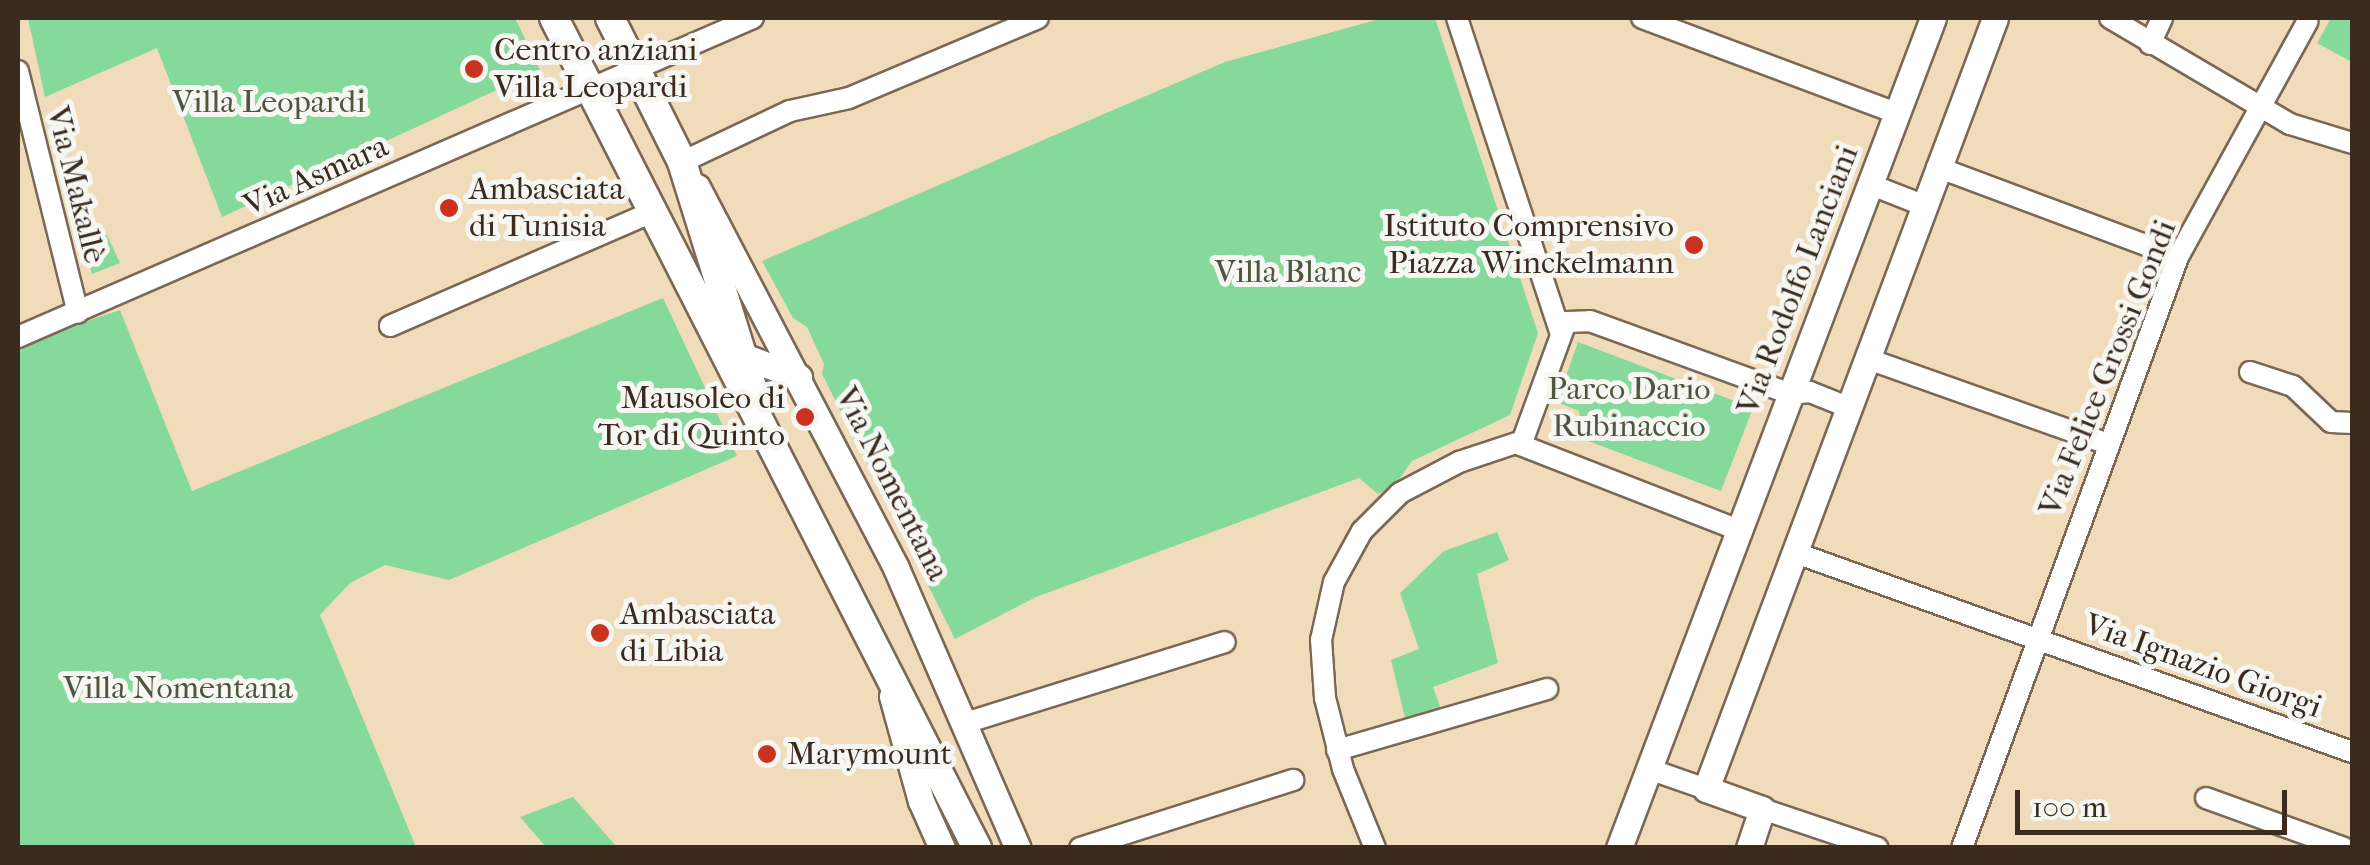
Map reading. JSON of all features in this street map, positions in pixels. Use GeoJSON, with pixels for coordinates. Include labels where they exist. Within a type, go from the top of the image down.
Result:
{"type":"FeatureCollection","features":[{"type":"Feature","properties":{"kind":"main road","name":"Via Nomentana"},"geometry":{"type":"LineString","coordinates":[[554,18],[977,848]]}},
{"type":"Feature","properties":{"kind":"main road","name":"Via Nomentana"},"geometry":{"type":"LineString","coordinates":[[610,18],[682,162],[761,420]]}},
{"type":"Feature","properties":{"kind":"street","name":"Via Asmara"},"geometry":{"type":"LineString","coordinates":[[18,337],[636,65],[753,18]]}},
{"type":"Feature","properties":{"kind":"street"},"geometry":{"type":"LineString","coordinates":[[682,162],[790,111],[849,98],[1038,18]]}},
{"type":"Feature","properties":{"kind":"street"},"geometry":{"type":"LineString","coordinates":[[1457,18],[1561,334]]}},
{"type":"Feature","properties":{"kind":"street"},"geometry":{"type":"LineString","coordinates":[[1642,18],[1896,113]]}},
{"type":"Feature","properties":{"kind":"street","name":"Via Rodolfo Lanciani"},"geometry":{"type":"LineString","coordinates":[[1619,848],[1736,529],[1933,18]]}},
{"type":"Feature","properties":{"kind":"street"},"geometry":{"type":"LineString","coordinates":[[1706,789],[1995,18]]}},
{"type":"Feature","properties":{"kind":"street"},"geometry":{"type":"LineString","coordinates":[[2110,18],[2308,132],[2352,143]]}},
{"type":"Feature","properties":{"kind":"street"},"geometry":{"type":"LineString","coordinates":[[2150,44],[2162,18]]}},
{"type":"Feature","properties":{"kind":"street","name":"Via Felice Grossi Gondi"},"geometry":{"type":"LineString","coordinates":[[1962,848],[2034,637],[2178,258],[2308,22]]}},
{"type":"Feature","properties":{"kind":"street","name":"Via Makallè"},"geometry":{"type":"LineString","coordinates":[[18,71],[78,313]]}},
{"type":"Feature","properties":{"kind":"street","name":"Via Nomentana"},"geometry":{"type":"LineString","coordinates":[[682,162],[726,238],[920,616],[1018,848]]}},
{"type":"Feature","properties":{"kind":"street"},"geometry":{"type":"LineString","coordinates":[[1937,167],[2178,258]]}},
{"type":"Feature","properties":{"kind":"street"},"geometry":{"type":"LineString","coordinates":[[1869,184],[1923,205]]}},
{"type":"Feature","properties":{"kind":"street"},"geometry":{"type":"LineString","coordinates":[[390,326],[652,212]]}},
{"type":"Feature","properties":{"kind":"street"},"geometry":{"type":"LineString","coordinates":[[721,280],[726,238]]}},
{"type":"Feature","properties":{"kind":"street"},"geometry":{"type":"LineString","coordinates":[[1520,442],[1570,319],[1582,318],[1791,394],[1810,392],[1850,408]]}},
{"type":"Feature","properties":{"kind":"street"},"geometry":{"type":"LineString","coordinates":[[744,356],[798,378]]}},
{"type":"Feature","properties":{"kind":"street"},"geometry":{"type":"LineString","coordinates":[[1868,359],[2108,444]]}},
{"type":"Feature","properties":{"kind":"street"},"geometry":{"type":"LineString","coordinates":[[2250,372],[2293,386],[2331,422],[2352,422]]}},
{"type":"Feature","properties":{"kind":"street"},"geometry":{"type":"LineString","coordinates":[[1374,848],[1338,750],[1320,651],[1326,608],[1346,557],[1376,515],[1410,486],[1458,462],[1520,442],[1736,529]]}},
{"type":"Feature","properties":{"kind":"street","name":"Via Ignazio Giorgi"},"geometry":{"type":"LineString","coordinates":[[1796,553],[2352,752]]}},
{"type":"Feature","properties":{"kind":"street"},"geometry":{"type":"LineString","coordinates":[[965,723],[1226,642]]}},
{"type":"Feature","properties":{"kind":"street","name":"Via Nomentana"},"geometry":{"type":"LineString","coordinates":[[881,658],[933,848]]}},
{"type":"Feature","properties":{"kind":"street"},"geometry":{"type":"LineString","coordinates":[[1338,750],[1547,689]]}},
{"type":"Feature","properties":{"kind":"street"},"geometry":{"type":"LineString","coordinates":[[1649,769],[1878,848]]}},
{"type":"Feature","properties":{"kind":"street"},"geometry":{"type":"LineString","coordinates":[[1080,848],[1293,780]]}},
{"type":"Feature","properties":{"kind":"street"},"geometry":{"type":"LineString","coordinates":[[2206,798],[2344,848]]}},
{"type":"Feature","properties":{"kind":"street","name":"Via Nomentana"},"geometry":{"type":"LineString","coordinates":[[921,802],[942,848]]}},
{"type":"Feature","properties":{"kind":"street"},"geometry":{"type":"LineString","coordinates":[[1749,848],[1762,809]]}},
{"type":"Feature","properties":{"kind":"street"},"geometry":{"type":"LineString","coordinates":[[995,848],[1005,817]]}},
{"type":"Feature","properties":{"kind":"green space","name":"Villa Leopardi"},"geometry":{"type":"Polygon","coordinates":[[[28,18],[515,18],[540,70],[222,217],[157,48],[45,97],[28,18]]]}},
{"type":"Feature","properties":{"kind":"green space","name":"Villa Blanc"},"geometry":{"type":"Polygon","coordinates":[[[1383,18],[1435,18],[1538,333],[1510,415],[1412,461],[1395,485],[1378,494],[1359,478],[1036,597],[955,639],[822,374],[824,364],[807,327],[793,318],[762,261],[1225,62],[1383,18]]]}},
{"type":"Feature","properties":{"kind":"green space"},"geometry":{"type":"Polygon","coordinates":[[[2331,18],[2352,18],[2352,62],[2317,43],[2331,18]]]}},
{"type":"Feature","properties":{"kind":"green space"},"geometry":{"type":"Polygon","coordinates":[[[107,235],[120,263],[92,274],[83,240],[107,235]]]}},
{"type":"Feature","properties":{"kind":"green space","name":"Villa Nomentana"},"geometry":{"type":"Polygon","coordinates":[[[663,298],[737,456],[449,580],[385,565],[350,583],[320,615],[416,847],[18,847],[18,344],[120,310],[192,491],[663,298]]]}},
{"type":"Feature","properties":{"kind":"green space","name":"Parco Dario Rubinaccio"},"geometry":{"type":"Polygon","coordinates":[[[1578,342],[1753,408],[1721,491],[1583,439],[1579,411],[1557,402],[1578,342]]]}},
{"type":"Feature","properties":{"kind":"green space"},"geometry":{"type":"Polygon","coordinates":[[[1497,532],[1509,560],[1477,574],[1498,663],[1433,687],[1443,715],[1407,726],[1391,660],[1419,649],[1400,593],[1444,551],[1497,532]]]}},
{"type":"Feature","properties":{"kind":"green space"},"geometry":{"type":"Polygon","coordinates":[[[573,797],[615,845],[546,847],[520,817],[573,797]]]}},
{"type":"Feature","properties":{"kind":"place","name":"Centro anziani Villa Leopardi"},"geometry":{"type":"Point","coordinates":[474,69]}},
{"type":"Feature","properties":{"kind":"place","name":"Ambasciata di Tunisia"},"geometry":{"type":"Point","coordinates":[449,208]}},
{"type":"Feature","properties":{"kind":"place","name":"Istituto Comprensivo Piazza Winckelmann"},"geometry":{"type":"Point","coordinates":[1694,245]}},
{"type":"Feature","properties":{"kind":"place","name":"Mausoleo di Tor di Quinto"},"geometry":{"type":"Point","coordinates":[805,417]}},
{"type":"Feature","properties":{"kind":"place","name":"Ambasciata di Libia"},"geometry":{"type":"Point","coordinates":[600,633]}},
{"type":"Feature","properties":{"kind":"place","name":"Marymount"},"geometry":{"type":"Point","coordinates":[767,754]}}]}
